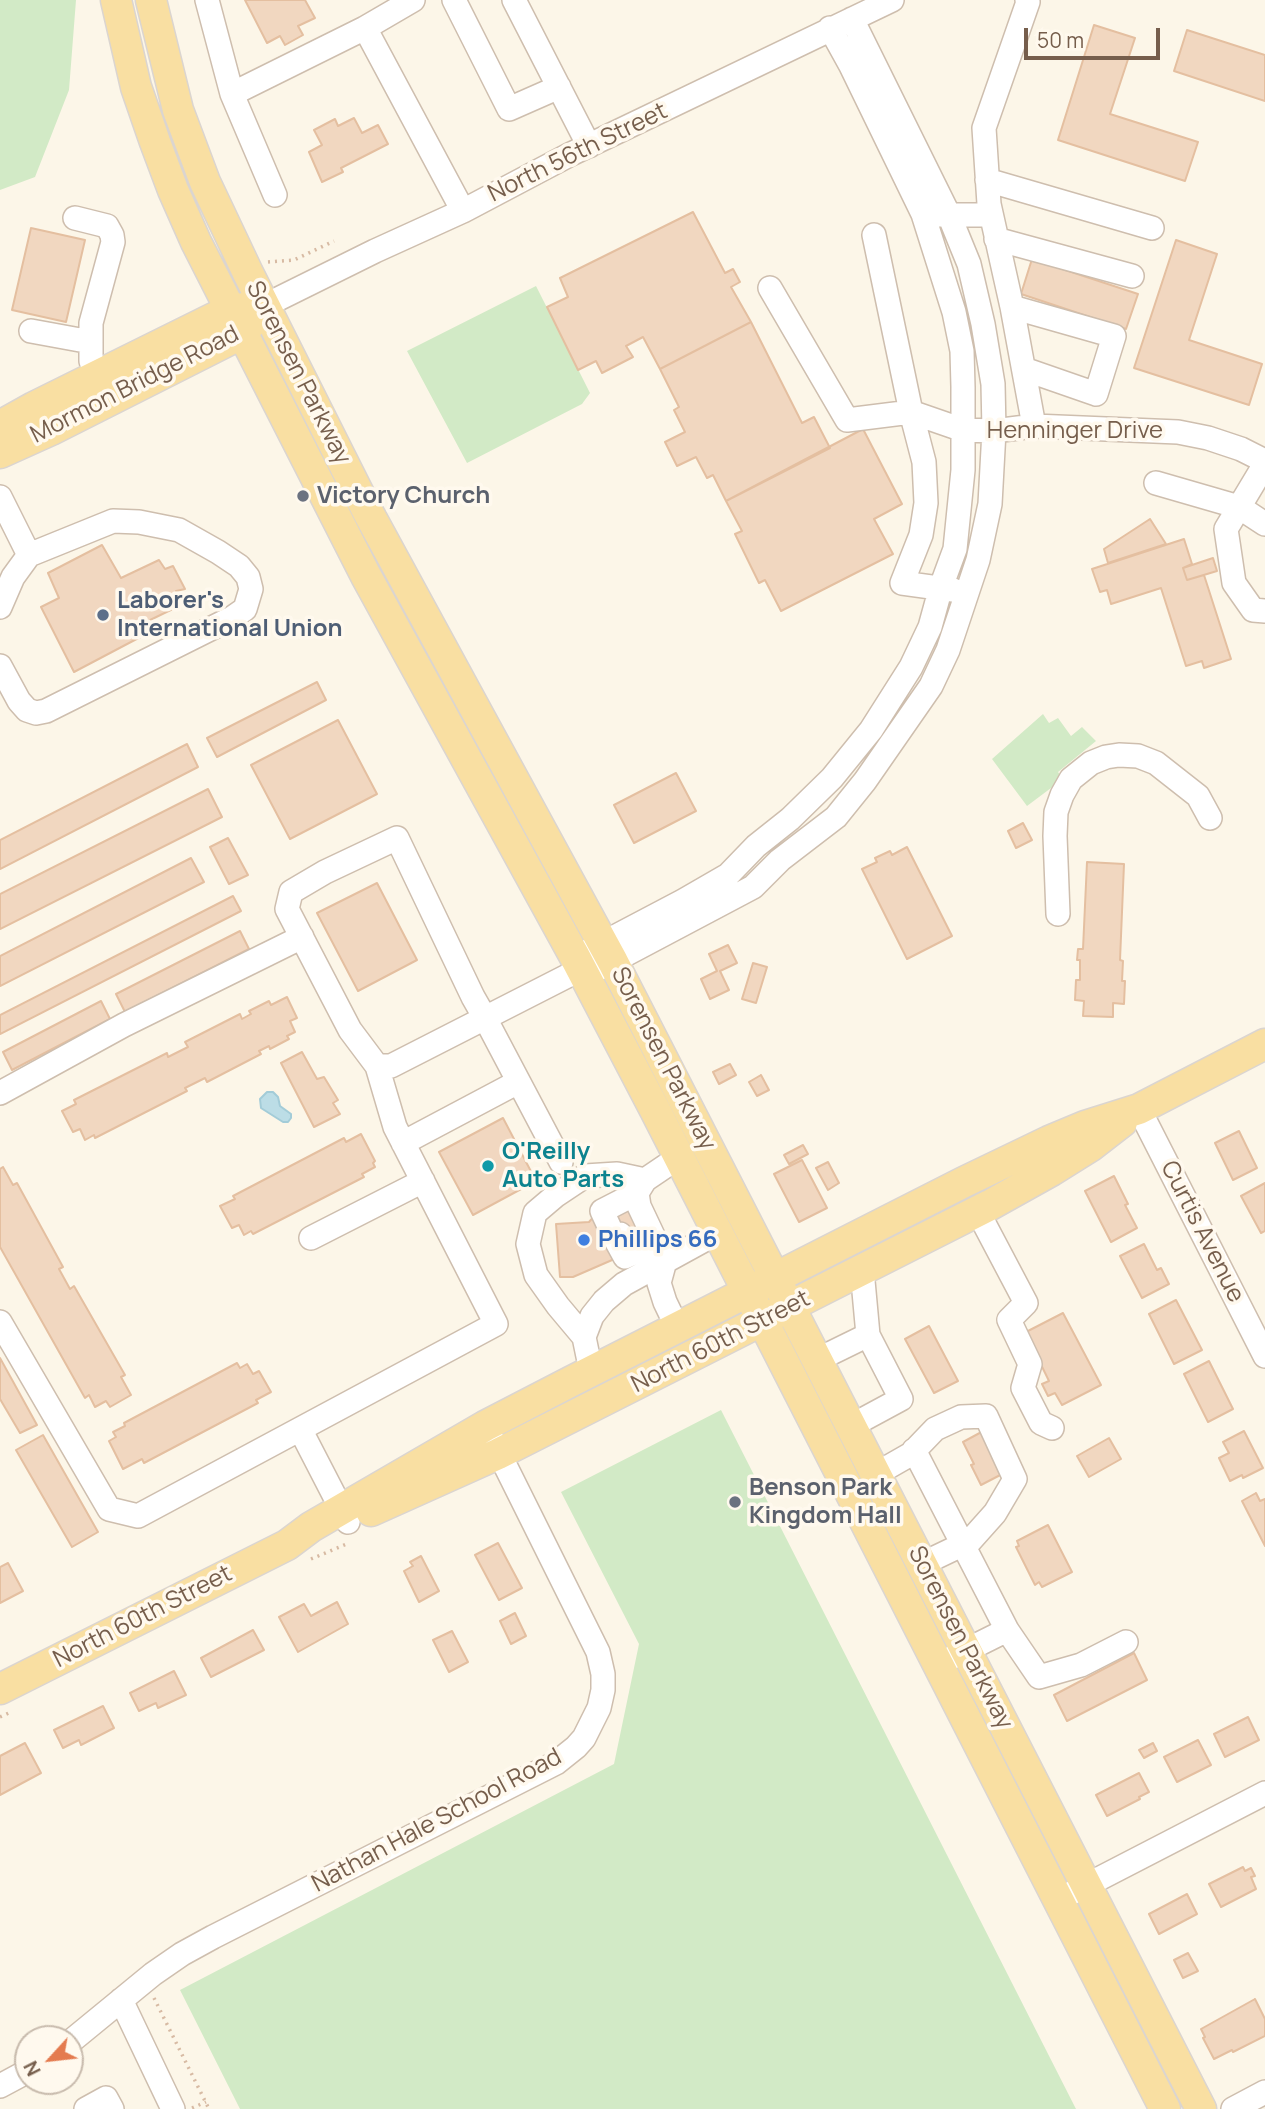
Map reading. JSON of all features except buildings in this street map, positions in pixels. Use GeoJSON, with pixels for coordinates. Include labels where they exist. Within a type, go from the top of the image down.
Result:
{"type":"FeatureCollection","features":[{"type":"Feature","properties":{"kind":"main road","name":"Sorensen Parkway"},"geometry":{"type":"LineString","coordinates":[[116,0],[136,87],[168,178],[196,242],[366,576],[580,967],[679,1157],[1165,2109]]}},
{"type":"Feature","properties":{"kind":"main road","name":"Sorensen Parkway"},"geometry":{"type":"LineString","coordinates":[[151,0],[166,68],[190,145],[264,306],[369,514],[608,952],[1201,2109]]}},
{"type":"Feature","properties":{"kind":"main road","name":"Mormon Bridge Road"},"geometry":{"type":"LineString","coordinates":[[0,453],[102,389],[264,306]]}},
{"type":"Feature","properties":{"kind":"main road","name":"Mormon Bridge Road"},"geometry":{"type":"LineString","coordinates":[[0,426],[102,389]]}},
{"type":"Feature","properties":{"kind":"main road","name":"North 60th Street"},"geometry":{"type":"LineString","coordinates":[[0,1689],[286,1545],[316,1536],[485,1426],[677,1327],[1049,1141],[1139,1109],[1265,1044]]}},
{"type":"Feature","properties":{"kind":"main road","name":"North 60th Street"},"geometry":{"type":"LineString","coordinates":[[344,1516],[499,1454],[978,1212],[1091,1146],[1139,1109]]}},
{"type":"Feature","properties":{"kind":"street"},"geometry":{"type":"LineString","coordinates":[[207,0],[232,94],[275,195]]}},
{"type":"Feature","properties":{"kind":"street"},"geometry":{"type":"LineString","coordinates":[[232,94],[365,28],[413,0]]}},
{"type":"Feature","properties":{"kind":"street"},"geometry":{"type":"LineString","coordinates":[[454,0],[509,109],[559,87]]}},
{"type":"Feature","properties":{"kind":"street"},"geometry":{"type":"LineString","coordinates":[[514,0],[589,146]]}},
{"type":"Feature","properties":{"kind":"street","name":"North 56th Street"},"geometry":{"type":"LineString","coordinates":[[264,306],[892,0]]}},
{"type":"Feature","properties":{"kind":"street"},"geometry":{"type":"LineString","coordinates":[[1029,1],[984,128],[991,215],[1012,307],[1034,426]]}},
{"type":"Feature","properties":{"kind":"street"},"geometry":{"type":"LineString","coordinates":[[377,1066],[391,1066],[608,952],[753,887],[780,860],[836,817],[865,781],[931,686],[948,650],[978,560],[990,503],[994,431],[993,384],[969,264],[948,215],[852,19]]}},
{"type":"Feature","properties":{"kind":"street"},"geometry":{"type":"LineString","coordinates":[[365,28],[463,211]]}},
{"type":"Feature","properties":{"kind":"street"},"geometry":{"type":"LineString","coordinates":[[608,952],[728,875],[755,846],[790,819],[832,778],[871,730],[911,667],[930,627],[955,550],[963,470],[962,351],[945,281],[923,215],[830,28]]}},
{"type":"Feature","properties":{"kind":"street"},"geometry":{"type":"LineString","coordinates":[[987,180],[1152,228]]}},
{"type":"Feature","properties":{"kind":"street"},"geometry":{"type":"LineString","coordinates":[[923,215],[991,215]]}},
{"type":"Feature","properties":{"kind":"street"},"geometry":{"type":"LineString","coordinates":[[75,218],[107,226],[112,235],[110,254],[91,323],[91,361],[102,389]]}},
{"type":"Feature","properties":{"kind":"street"},"geometry":{"type":"LineString","coordinates":[[874,236],[924,462],[926,503],[921,535],[902,583],[967,593]]}},
{"type":"Feature","properties":{"kind":"street"},"geometry":{"type":"LineString","coordinates":[[996,239],[1132,276]]}},
{"type":"Feature","properties":{"kind":"street"},"geometry":{"type":"LineString","coordinates":[[770,288],[847,419],[911,412]]}},
{"type":"Feature","properties":{"kind":"street"},"geometry":{"type":"LineString","coordinates":[[1012,307],[1114,336],[1096,394],[1024,369]]}},
{"type":"Feature","properties":{"kind":"street"},"geometry":{"type":"LineString","coordinates":[[32,331],[91,342]]}},
{"type":"Feature","properties":{"kind":"street","name":"Henninger Drive"},"geometry":{"type":"LineString","coordinates":[[911,412],[963,430],[994,431],[1034,426],[1178,432],[1241,449],[1265,462]]}},
{"type":"Feature","properties":{"kind":"street"},"geometry":{"type":"LineString","coordinates":[[1265,462],[1226,529],[1234,583],[1253,610],[1265,611]]}},
{"type":"Feature","properties":{"kind":"street"},"geometry":{"type":"LineString","coordinates":[[1156,484],[1238,508],[1265,524]]}},
{"type":"Feature","properties":{"kind":"street"},"geometry":{"type":"LineString","coordinates":[[0,497],[29,555]]}},
{"type":"Feature","properties":{"kind":"street"},"geometry":{"type":"LineString","coordinates":[[0,607],[13,577],[29,555],[113,521],[139,522],[178,530],[239,566],[248,577],[251,589],[245,609],[232,618],[46,711],[36,713],[27,710],[19,701],[0,666]]}},
{"type":"Feature","properties":{"kind":"street"},"geometry":{"type":"LineString","coordinates":[[1058,914],[1056,812],[1071,779],[1091,763],[1119,755],[1138,756],[1156,763],[1198,796],[1210,818]]}},
{"type":"Feature","properties":{"kind":"street"},"geometry":{"type":"LineString","coordinates":[[0,1321],[109,1509],[138,1516],[496,1324],[395,1127],[377,1066],[350,1030],[287,909],[290,892],[324,872],[397,838],[473,997],[561,1162]]}},
{"type":"Feature","properties":{"kind":"street"},"geometry":{"type":"LineString","coordinates":[[0,1093],[124,1025],[302,937]]}},
{"type":"Feature","properties":{"kind":"street"},"geometry":{"type":"LineString","coordinates":[[403,1143],[518,1082]]}},
{"type":"Feature","properties":{"kind":"street","name":"Curtis Avenue"},"geometry":{"type":"LineString","coordinates":[[1139,1109],[1265,1356]]}},
{"type":"Feature","properties":{"kind":"street"},"geometry":{"type":"LineString","coordinates":[[661,1252],[601,1211],[641,1186],[679,1157]]}},
{"type":"Feature","properties":{"kind":"street"},"geometry":{"type":"LineString","coordinates":[[591,1371],[584,1337],[536,1275],[528,1244],[535,1213],[585,1176],[617,1174],[641,1186]]}},
{"type":"Feature","properties":{"kind":"street"},"geometry":{"type":"LineString","coordinates":[[310,1238],[423,1181]]}},
{"type":"Feature","properties":{"kind":"street"},"geometry":{"type":"LineString","coordinates":[[641,1186],[639,1206],[630,1229],[625,1257],[661,1252],[717,1233]]}},
{"type":"Feature","properties":{"kind":"street"},"geometry":{"type":"LineString","coordinates":[[978,1212],[1026,1303],[1009,1320],[1030,1364],[1023,1388],[1041,1423],[1052,1428]]}},
{"type":"Feature","properties":{"kind":"street"},"geometry":{"type":"LineString","coordinates":[[584,1337],[593,1316],[604,1301],[661,1252]]}},
{"type":"Feature","properties":{"kind":"street"},"geometry":{"type":"LineString","coordinates":[[661,1252],[659,1283],[677,1327]]}},
{"type":"Feature","properties":{"kind":"street"},"geometry":{"type":"LineString","coordinates":[[851,1426],[901,1399],[868,1335],[862,1270]]}},
{"type":"Feature","properties":{"kind":"street"},"geometry":{"type":"LineString","coordinates":[[817,1360],[868,1335]]}},
{"type":"Feature","properties":{"kind":"street"},"geometry":{"type":"LineString","coordinates":[[876,1474],[914,1450],[935,1429],[961,1417],[986,1416],[1015,1479],[995,1513],[970,1541],[922,1564]]}},
{"type":"Feature","properties":{"kind":"street","name":"Nathan Hale School Road"},"geometry":{"type":"LineString","coordinates":[[84,2030],[153,1973],[192,1948],[556,1763],[584,1738],[599,1708],[603,1690],[598,1652],[485,1426]]}},
{"type":"Feature","properties":{"kind":"street"},"geometry":{"type":"LineString","coordinates":[[300,1429],[344,1516]]}},
{"type":"Feature","properties":{"kind":"street"},"geometry":{"type":"LineString","coordinates":[[914,1450],[1007,1630],[1039,1677],[1081,1665],[1126,1642]]}},
{"type":"Feature","properties":{"kind":"street"},"geometry":{"type":"LineString","coordinates":[[937,1664],[1007,1630]]}},
{"type":"Feature","properties":{"kind":"street"},"geometry":{"type":"LineString","coordinates":[[1058,1900],[1265,1793]]}},
{"type":"Feature","properties":{"kind":"street"},"geometry":{"type":"LineString","coordinates":[[121,2000],[173,2109]]}},
{"type":"Feature","properties":{"kind":"street"},"geometry":{"type":"LineString","coordinates":[[1233,2109],[1265,2092]]}},
{"type":"Feature","properties":{"kind":"street"},"geometry":{"type":"LineString","coordinates":[[86,2109],[106,2098],[112,2109]]}},
{"type":"Feature","properties":{"kind":"path"},"geometry":{"type":"LineString","coordinates":[[270,261],[293,260],[334,241]]}},
{"type":"Feature","properties":{"kind":"path"},"geometry":{"type":"LineString","coordinates":[[161,1990],[153,1997],[209,2109]]}},
{"type":"Feature","properties":{"kind":"path"},"geometry":{"type":"LineString","coordinates":[[191,2109],[206,2102]]}},
{"type":"Feature","properties":{"kind":"green space"},"geometry":{"type":"Polygon","coordinates":[[[0,0],[76,0],[69,90],[35,177],[0,190],[0,0]]]}},
{"type":"Feature","properties":{"kind":"green space"},"geometry":{"type":"Polygon","coordinates":[[[536,286],[590,393],[582,404],[467,463],[407,351],[536,286]]]}},
{"type":"Feature","properties":{"kind":"green space"},"geometry":{"type":"Polygon","coordinates":[[[1043,714],[1049,723],[1058,718],[1071,736],[1082,727],[1096,741],[1058,772],[1063,779],[1027,806],[992,759],[1043,714]]]}},
{"type":"Feature","properties":{"kind":"green space"},"geometry":{"type":"Polygon","coordinates":[[[721,1410],[1076,2109],[240,2109],[180,1990],[614,1764],[639,1644],[561,1492],[721,1410]]]}},
{"type":"Feature","properties":{"kind":"water"},"geometry":{"type":"Polygon","coordinates":[[[267,1092],[273,1092],[278,1097],[280,1106],[291,1114],[288,1122],[283,1122],[261,1108],[260,1099],[267,1092]]]}},
{"type":"Feature","properties":{"kind":"place","name":"Victory Church"},"geometry":{"type":"Point","coordinates":[303,496]}},
{"type":"Feature","properties":{"kind":"place","name":"Laborer's International Union"},"geometry":{"type":"Point","coordinates":[103,615]}},
{"type":"Feature","properties":{"kind":"place","name":"O'Reilly Auto Parts"},"geometry":{"type":"Point","coordinates":[488,1166]}},
{"type":"Feature","properties":{"kind":"place","name":"Phillips 66"},"geometry":{"type":"Point","coordinates":[584,1240]}},
{"type":"Feature","properties":{"kind":"place","name":"Benson Park Kingdom Hall"},"geometry":{"type":"Point","coordinates":[735,1502]}}]}
